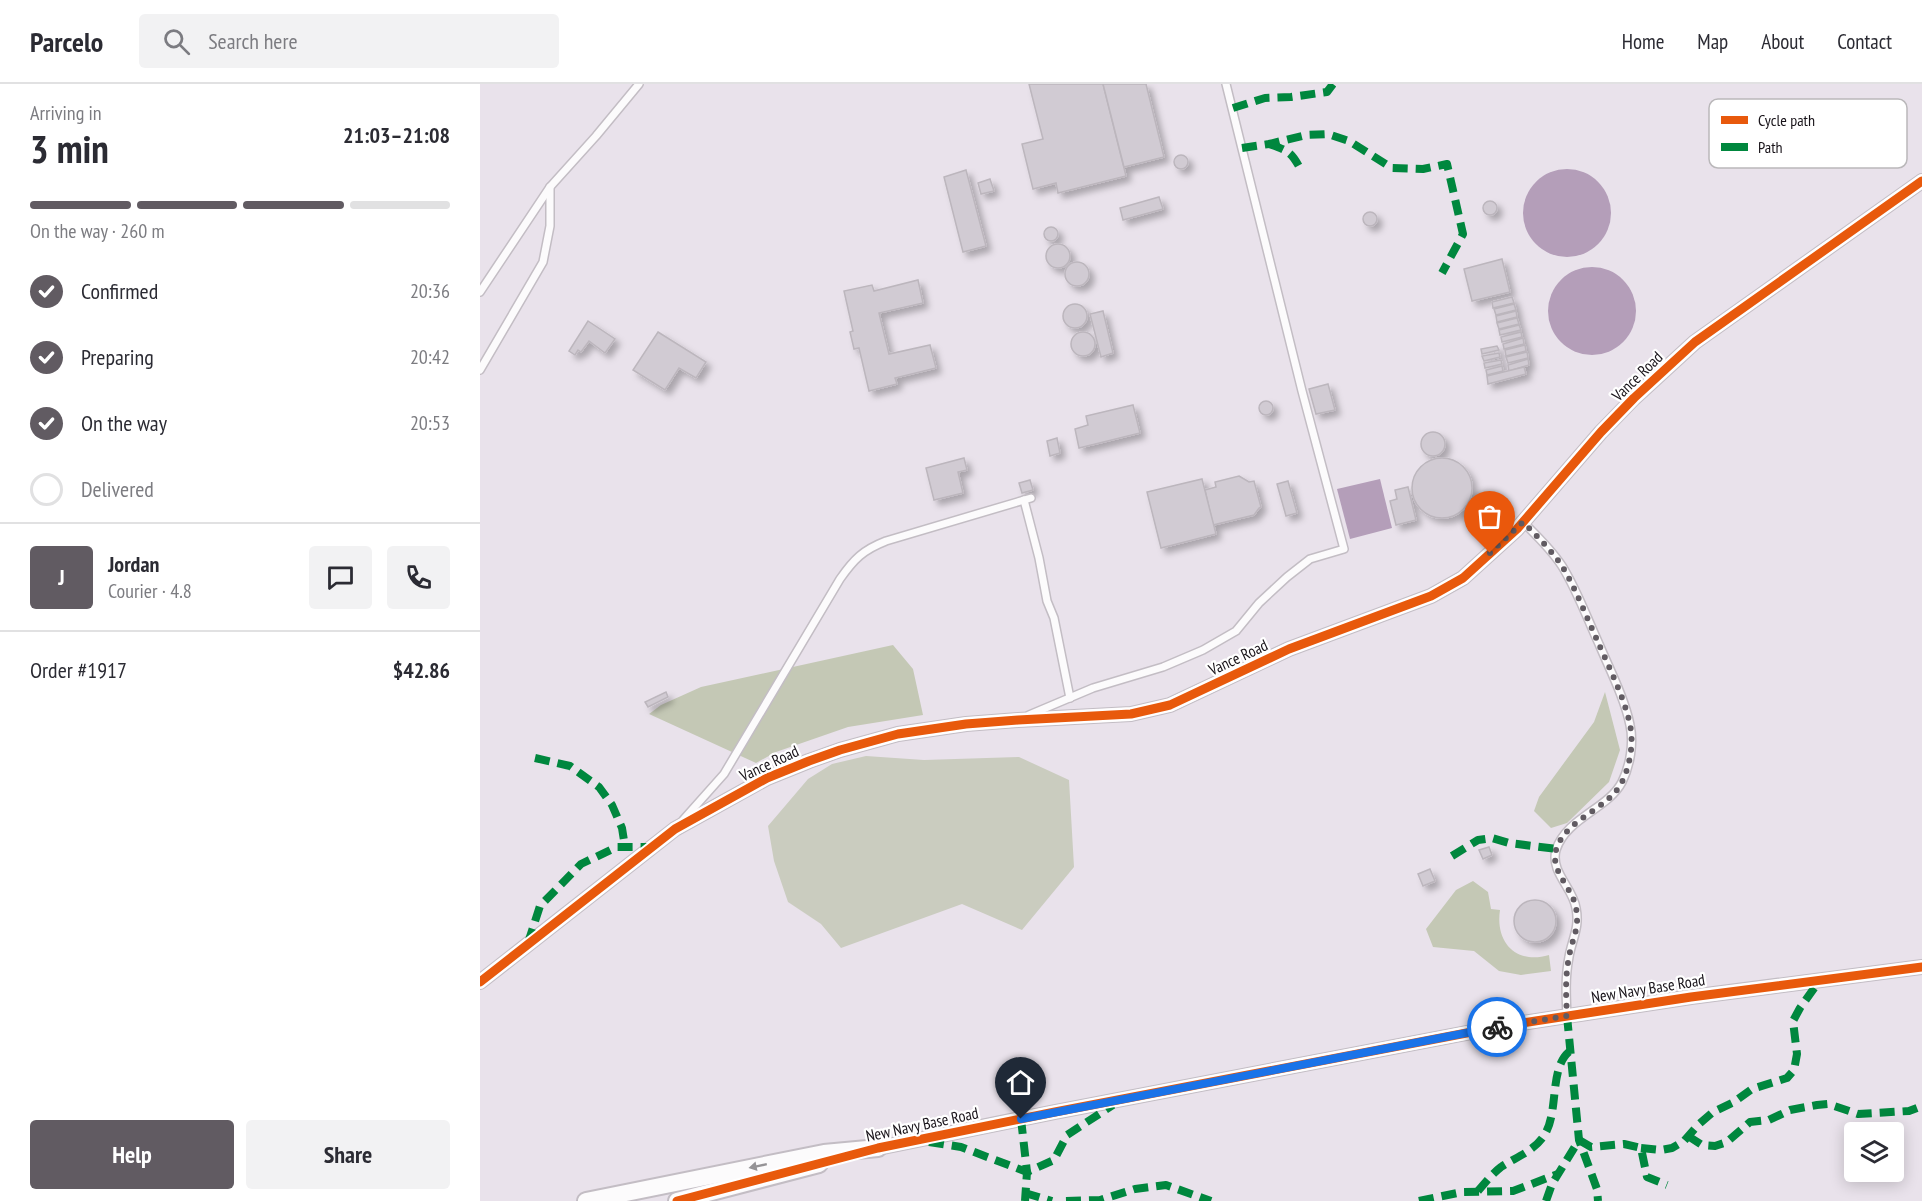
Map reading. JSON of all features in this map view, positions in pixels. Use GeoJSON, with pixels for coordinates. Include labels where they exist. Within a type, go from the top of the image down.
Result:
{"type":"FeatureCollection","features":[{"type":"Feature","properties":{"kind":"street","name":"Vance Road"},"geometry":{"type":"LineString","coordinates":[[480,982],[675,829],[767,778],[840,750],[898,734],[966,724],[1131,714],[1170,705],[1289,649],[1431,596],[1463,578],[1523,522],[1600,432],[1695,342],[1922,181]]}},
{"type":"Feature","properties":{"kind":"street","name":"New Navy Base Road"},"geometry":{"type":"LineString","coordinates":[[677,1201],[878,1148],[1503,1026],[1691,997],[1922,967]]}},
{"type":"Feature","properties":{"kind":"street","name":"New Navy Base Road"},"geometry":{"type":"LineString","coordinates":[[586,1201],[824,1152],[878,1148]]}},
{"type":"Feature","properties":{"kind":"lane"},"geometry":{"type":"LineString","coordinates":[[480,292],[550,187],[639,84]]}},
{"type":"Feature","properties":{"kind":"lane"},"geometry":{"type":"LineString","coordinates":[[1018,720],[1093,688],[1163,667],[1203,650],[1236,631],[1259,603],[1310,559],[1344,549],[1302,391],[1226,84]]}},
{"type":"Feature","properties":{"kind":"lane"},"geometry":{"type":"LineString","coordinates":[[480,370],[543,262],[550,226],[550,187]]}},
{"type":"Feature","properties":{"kind":"lane"},"geometry":{"type":"LineString","coordinates":[[675,829],[724,774],[852,561],[868,548],[886,541],[1028,499],[1047,601],[1054,618],[1070,698]]}},
{"type":"Feature","properties":{"kind":"lane"},"geometry":{"type":"LineString","coordinates":[[1523,522],[1562,567],[1616,684],[1630,725],[1631,745],[1628,765],[1621,784],[1579,820],[1562,838],[1556,852],[1555,865],[1576,904],[1578,921],[1569,954],[1566,979],[1567,1016]]}},
{"type":"Feature","properties":{"kind":"shaded area"},"geometry":{"type":"Polygon","coordinates":[[[1567,169],[1592,176],[1604,188],[1611,213],[1604,238],[1592,250],[1567,257],[1542,250],[1530,238],[1523,213],[1530,188],[1542,176],[1567,169]]]}},
{"type":"Feature","properties":{"kind":"shaded area"},"geometry":{"type":"Polygon","coordinates":[[[1592,267],[1617,274],[1629,286],[1636,311],[1629,336],[1617,348],[1592,355],[1567,348],[1555,336],[1548,311],[1555,286],[1567,274],[1592,267]]]}},
{"type":"Feature","properties":{"kind":"shaded area"},"geometry":{"type":"Polygon","coordinates":[[[1380,479],[1392,528],[1350,539],[1337,489],[1380,479]]]}},
{"type":"Feature","properties":{"kind":"shaded area"},"geometry":{"type":"Polygon","coordinates":[[[866,756],[924,760],[1019,757],[1069,780],[1074,867],[1022,930],[962,904],[841,948],[821,924],[788,902],[774,861],[768,826],[808,779],[832,764],[866,756]]]}},
{"type":"Feature","properties":{"kind":"green space"},"geometry":{"type":"Polygon","coordinates":[[[893,645],[913,669],[923,715],[848,727],[776,752],[756,763],[649,714],[661,705],[701,687],[893,645]]]}},
{"type":"Feature","properties":{"kind":"green space"},"geometry":{"type":"Polygon","coordinates":[[[1605,692],[1620,750],[1609,782],[1567,823],[1551,828],[1534,811],[1539,797],[1594,722],[1605,692]]]}},
{"type":"Feature","properties":{"kind":"green space"},"geometry":{"type":"Polygon","coordinates":[[[1473,881],[1488,892],[1491,909],[1500,910],[1501,932],[1510,948],[1527,957],[1549,955],[1551,971],[1521,975],[1499,971],[1474,951],[1433,947],[1426,929],[1456,890],[1473,881]]]}},
{"type":"Feature","properties":{"kind":"building"},"geometry":{"type":"Polygon","coordinates":[[[1029,84],[1103,84],[1126,176],[1058,193],[1056,183],[1033,189],[1022,144],[1043,139],[1029,84]]]}},
{"type":"Feature","properties":{"kind":"building"},"geometry":{"type":"Polygon","coordinates":[[[1103,84],[1146,84],[1164,157],[1124,167],[1103,84]]]}},
{"type":"Feature","properties":{"kind":"building"},"geometry":{"type":"Polygon","coordinates":[[[1178,155],[1184,155],[1188,162],[1184,169],[1178,169],[1174,165],[1174,159],[1178,155]]]}},
{"type":"Feature","properties":{"kind":"building"},"geometry":{"type":"Polygon","coordinates":[[[966,170],[986,246],[963,252],[944,177],[966,170]]]}},
{"type":"Feature","properties":{"kind":"building"},"geometry":{"type":"Polygon","coordinates":[[[990,179],[994,191],[981,194],[978,183],[990,179]]]}},
{"type":"Feature","properties":{"kind":"building"},"geometry":{"type":"Polygon","coordinates":[[[1159,197],[1163,209],[1123,220],[1120,208],[1159,197]]]}},
{"type":"Feature","properties":{"kind":"building"},"geometry":{"type":"Polygon","coordinates":[[[1487,201],[1493,201],[1497,208],[1493,215],[1487,215],[1483,211],[1483,205],[1487,201]]]}},
{"type":"Feature","properties":{"kind":"building"},"geometry":{"type":"Polygon","coordinates":[[[1367,212],[1373,212],[1377,219],[1373,226],[1367,226],[1363,222],[1363,216],[1367,212]]]}},
{"type":"Feature","properties":{"kind":"building"},"geometry":{"type":"Polygon","coordinates":[[[1048,227],[1054,227],[1058,234],[1054,241],[1048,241],[1044,237],[1044,231],[1048,227]]]}},
{"type":"Feature","properties":{"kind":"building"},"geometry":{"type":"Polygon","coordinates":[[[1058,244],[1067,247],[1070,256],[1067,265],[1058,268],[1049,265],[1046,256],[1049,247],[1058,244]]]}},
{"type":"Feature","properties":{"kind":"building"},"geometry":{"type":"Polygon","coordinates":[[[1502,259],[1510,292],[1472,301],[1464,269],[1502,259]]]}},
{"type":"Feature","properties":{"kind":"building"},"geometry":{"type":"Polygon","coordinates":[[[1077,262],[1086,265],[1089,274],[1086,283],[1077,286],[1068,283],[1065,274],[1068,265],[1077,262]]]}},
{"type":"Feature","properties":{"kind":"building"},"geometry":{"type":"Polygon","coordinates":[[[918,280],[923,303],[879,313],[889,354],[930,345],[936,368],[895,378],[897,384],[869,391],[859,348],[854,349],[850,332],[853,331],[844,291],[872,285],[874,291],[918,280]]]}},
{"type":"Feature","properties":{"kind":"building"},"geometry":{"type":"Polygon","coordinates":[[[1512,297],[1514,303],[1493,308],[1492,302],[1512,297]]]}},
{"type":"Feature","properties":{"kind":"building"},"geometry":{"type":"Polygon","coordinates":[[[1075,304],[1084,307],[1087,316],[1084,325],[1075,328],[1066,325],[1063,316],[1066,307],[1075,304]]]}},
{"type":"Feature","properties":{"kind":"building"},"geometry":{"type":"Polygon","coordinates":[[[1514,304],[1516,310],[1496,315],[1494,309],[1514,304]]]}},
{"type":"Feature","properties":{"kind":"building"},"geometry":{"type":"Polygon","coordinates":[[[1103,311],[1113,353],[1101,357],[1090,314],[1103,311]]]}},
{"type":"Feature","properties":{"kind":"building"},"geometry":{"type":"Polygon","coordinates":[[[1516,311],[1517,317],[1497,322],[1496,316],[1516,311]]]}},
{"type":"Feature","properties":{"kind":"building"},"geometry":{"type":"Polygon","coordinates":[[[1517,318],[1519,324],[1499,329],[1497,323],[1517,318]]]}},
{"type":"Feature","properties":{"kind":"building"},"geometry":{"type":"Polygon","coordinates":[[[588,321],[615,339],[605,353],[589,341],[581,352],[578,350],[575,355],[569,351],[588,321]]]}},
{"type":"Feature","properties":{"kind":"building"},"geometry":{"type":"Polygon","coordinates":[[[1519,325],[1521,330],[1500,335],[1499,330],[1519,325]]]}},
{"type":"Feature","properties":{"kind":"building"},"geometry":{"type":"Polygon","coordinates":[[[658,332],[706,362],[696,378],[679,368],[665,390],[633,370],[658,332]]]}},
{"type":"Feature","properties":{"kind":"building"},"geometry":{"type":"Polygon","coordinates":[[[1083,332],[1092,335],[1095,344],[1092,353],[1083,356],[1074,353],[1071,344],[1074,335],[1083,332]]]}},
{"type":"Feature","properties":{"kind":"building"},"geometry":{"type":"Polygon","coordinates":[[[1521,332],[1522,337],[1502,342],[1501,337],[1521,332]]]}},
{"type":"Feature","properties":{"kind":"building"},"geometry":{"type":"Polygon","coordinates":[[[1523,338],[1524,344],[1504,349],[1503,344],[1523,338]]]}},
{"type":"Feature","properties":{"kind":"building"},"geometry":{"type":"Polygon","coordinates":[[[1525,345],[1526,351],[1506,356],[1505,350],[1525,345]]]}},
{"type":"Feature","properties":{"kind":"building"},"geometry":{"type":"Polygon","coordinates":[[[1497,346],[1499,350],[1482,354],[1481,349],[1497,346]]]}},
{"type":"Feature","properties":{"kind":"building"},"geometry":{"type":"Polygon","coordinates":[[[1527,352],[1528,358],[1508,363],[1506,357],[1527,352]]]}},
{"type":"Feature","properties":{"kind":"building"},"geometry":{"type":"Polygon","coordinates":[[[1499,353],[1500,357],[1484,361],[1482,356],[1499,353]]]}},
{"type":"Feature","properties":{"kind":"building"},"geometry":{"type":"Polygon","coordinates":[[[1528,359],[1529,365],[1509,371],[1508,365],[1528,359]]]}},
{"type":"Feature","properties":{"kind":"building"},"geometry":{"type":"Polygon","coordinates":[[[1501,360],[1502,364],[1485,368],[1484,363],[1501,360]]]}},
{"type":"Feature","properties":{"kind":"building"},"geometry":{"type":"Polygon","coordinates":[[[1502,366],[1503,371],[1487,375],[1486,370],[1502,366]]]}},
{"type":"Feature","properties":{"kind":"building"},"geometry":{"type":"Polygon","coordinates":[[[1524,367],[1526,374],[1488,384],[1487,376],[1524,367]]]}},
{"type":"Feature","properties":{"kind":"building"},"geometry":{"type":"Polygon","coordinates":[[[1328,384],[1335,410],[1316,414],[1309,389],[1328,384]]]}},
{"type":"Feature","properties":{"kind":"building"},"geometry":{"type":"Polygon","coordinates":[[[1263,401],[1269,401],[1273,408],[1269,415],[1263,415],[1259,411],[1259,405],[1263,401]]]}},
{"type":"Feature","properties":{"kind":"building"},"geometry":{"type":"Polygon","coordinates":[[[1133,405],[1140,433],[1079,448],[1075,429],[1088,425],[1086,416],[1133,405]]]}},
{"type":"Feature","properties":{"kind":"building"},"geometry":{"type":"Polygon","coordinates":[[[1433,432],[1438,433],[1444,439],[1444,449],[1438,455],[1433,456],[1428,455],[1422,449],[1421,444],[1422,439],[1428,433],[1433,432]]]}},
{"type":"Feature","properties":{"kind":"building"},"geometry":{"type":"Polygon","coordinates":[[[1057,438],[1060,453],[1050,456],[1047,441],[1057,438]]]}},
{"type":"Feature","properties":{"kind":"building"},"geometry":{"type":"Polygon","coordinates":[[[964,458],[967,470],[958,472],[963,493],[934,500],[926,468],[964,458]]]}},
{"type":"Feature","properties":{"kind":"building"},"geometry":{"type":"Polygon","coordinates":[[[1442,458],[1459,463],[1467,471],[1472,488],[1467,505],[1459,513],[1442,518],[1425,513],[1417,505],[1412,488],[1417,471],[1425,463],[1442,458]]]}},
{"type":"Feature","properties":{"kind":"building"},"geometry":{"type":"Polygon","coordinates":[[[1239,476],[1249,482],[1254,481],[1261,507],[1254,515],[1213,525],[1205,490],[1216,487],[1215,482],[1239,476]]]}},
{"type":"Feature","properties":{"kind":"building"},"geometry":{"type":"Polygon","coordinates":[[[1202,479],[1216,534],[1161,548],[1147,492],[1202,479]]]}},
{"type":"Feature","properties":{"kind":"building"},"geometry":{"type":"Polygon","coordinates":[[[1030,480],[1033,490],[1022,493],[1019,483],[1030,480]]]}},
{"type":"Feature","properties":{"kind":"building"},"geometry":{"type":"Polygon","coordinates":[[[1288,481],[1297,513],[1286,516],[1277,484],[1288,481]]]}},
{"type":"Feature","properties":{"kind":"building"},"geometry":{"type":"Polygon","coordinates":[[[1408,487],[1416,520],[1396,525],[1390,501],[1397,499],[1395,490],[1408,487]]]}},
{"type":"Feature","properties":{"kind":"building"},"geometry":{"type":"Polygon","coordinates":[[[666,692],[668,697],[648,707],[645,702],[666,692]]]}},
{"type":"Feature","properties":{"kind":"building"},"geometry":{"type":"Polygon","coordinates":[[[1489,847],[1492,855],[1483,859],[1479,850],[1489,847]]]}},
{"type":"Feature","properties":{"kind":"building"},"geometry":{"type":"Polygon","coordinates":[[[1430,869],[1435,881],[1423,886],[1418,874],[1430,869]]]}},
{"type":"Feature","properties":{"kind":"building"},"geometry":{"type":"Polygon","coordinates":[[[1535,900],[1550,906],[1556,921],[1550,936],[1535,942],[1520,936],[1514,921],[1520,906],[1535,900]]]}},
{"type":"Feature","properties":{"kind":"marked path"},"geometry":{"type":"LineString","coordinates":[[1233,108],[1265,98],[1327,92],[1333,84]]}},
{"type":"Feature","properties":{"kind":"marked path"},"geometry":{"type":"LineString","coordinates":[[1242,148],[1306,135],[1328,134],[1349,141],[1392,168],[1423,169],[1447,164],[1463,234],[1442,273]]}},
{"type":"Feature","properties":{"kind":"marked path"},"geometry":{"type":"LineString","coordinates":[[1269,144],[1290,154],[1302,172]]}},
{"type":"Feature","properties":{"kind":"marked path"},"geometry":{"type":"LineString","coordinates":[[535,758],[570,766],[599,787],[612,805],[622,828],[625,847]]}},
{"type":"Feature","properties":{"kind":"marked path"},"geometry":{"type":"LineString","coordinates":[[1452,856],[1478,840],[1492,838],[1509,843],[1557,849]]}},
{"type":"Feature","properties":{"kind":"marked path"},"geometry":{"type":"LineString","coordinates":[[528,943],[540,906],[581,864],[617,847],[651,847]]}},
{"type":"Feature","properties":{"kind":"marked path"},"geometry":{"type":"LineString","coordinates":[[1641,1148],[1661,1150],[1672,1148],[1684,1141],[1713,1112],[1734,1102],[1752,1089],[1787,1078],[1794,1070],[1797,1054],[1793,1021],[1820,980]]}},
{"type":"Feature","properties":{"kind":"marked path"},"geometry":{"type":"LineString","coordinates":[[1567,1016],[1579,1140],[1597,1189],[1598,1201]]}},
{"type":"Feature","properties":{"kind":"marked path"},"geometry":{"type":"LineString","coordinates":[[1478,1191],[1501,1167],[1531,1149],[1545,1134],[1552,1114],[1559,1067],[1563,1058],[1570,1051]]}},
{"type":"Feature","properties":{"kind":"marked path"},"geometry":{"type":"LineString","coordinates":[[1688,1136],[1702,1145],[1715,1146],[1727,1142],[1750,1122],[1769,1120],[1790,1110],[1817,1105],[1828,1104],[1858,1114],[1909,1111],[1922,1106]]}},
{"type":"Feature","properties":{"kind":"marked path"},"geometry":{"type":"LineString","coordinates":[[929,1142],[961,1147],[1027,1172],[1054,1160],[1067,1135],[1113,1105]]}},
{"type":"Feature","properties":{"kind":"marked path"},"geometry":{"type":"LineString","coordinates":[[1021,1119],[1027,1172],[1025,1201]]}},
{"type":"Feature","properties":{"kind":"marked path"},"geometry":{"type":"LineString","coordinates":[[1579,1140],[1591,1147],[1624,1144],[1641,1148],[1647,1177],[1667,1185]]}},
{"type":"Feature","properties":{"kind":"marked path"},"geometry":{"type":"LineString","coordinates":[[1546,1201],[1552,1184],[1579,1140]]}},
{"type":"Feature","properties":{"kind":"marked path"},"geometry":{"type":"LineString","coordinates":[[1419,1201],[1462,1192],[1513,1191],[1558,1174]]}},
{"type":"Feature","properties":{"kind":"marked path"},"geometry":{"type":"LineString","coordinates":[[1066,1201],[1100,1200],[1135,1189],[1166,1185],[1211,1201]]}},
{"type":"Feature","properties":{"kind":"marked path"},"geometry":{"type":"LineString","coordinates":[[1025,1193],[1052,1201]]}},
{"type":"Feature","properties":{"kind":"cycle path"},"geometry":{"type":"LineString","coordinates":[[480,982],[675,829],[767,778],[840,750],[898,734],[966,724],[1131,714],[1170,705],[1289,649],[1431,596],[1463,578],[1517,529],[1601,432],[1695,342],[1922,181]]}},
{"type":"Feature","properties":{"kind":"cycle path"},"geometry":{"type":"LineString","coordinates":[[677,1201],[878,1148],[1503,1026],[1691,997],[1922,967]]}},
{"type":"Feature","properties":{"kind":"way so far"},"geometry":{"type":"LineString","coordinates":[[1490,553],[1523,522],[1562,567],[1616,684],[1630,725],[1631,745],[1628,765],[1621,784],[1579,820],[1562,838],[1556,852],[1555,865],[1576,904],[1578,921],[1569,954],[1566,979],[1567,1016],[1497,1027]]}},
{"type":"Feature","properties":{"kind":"route"},"geometry":{"type":"LineString","coordinates":[[1021,1119],[1497,1027]]}}]}
